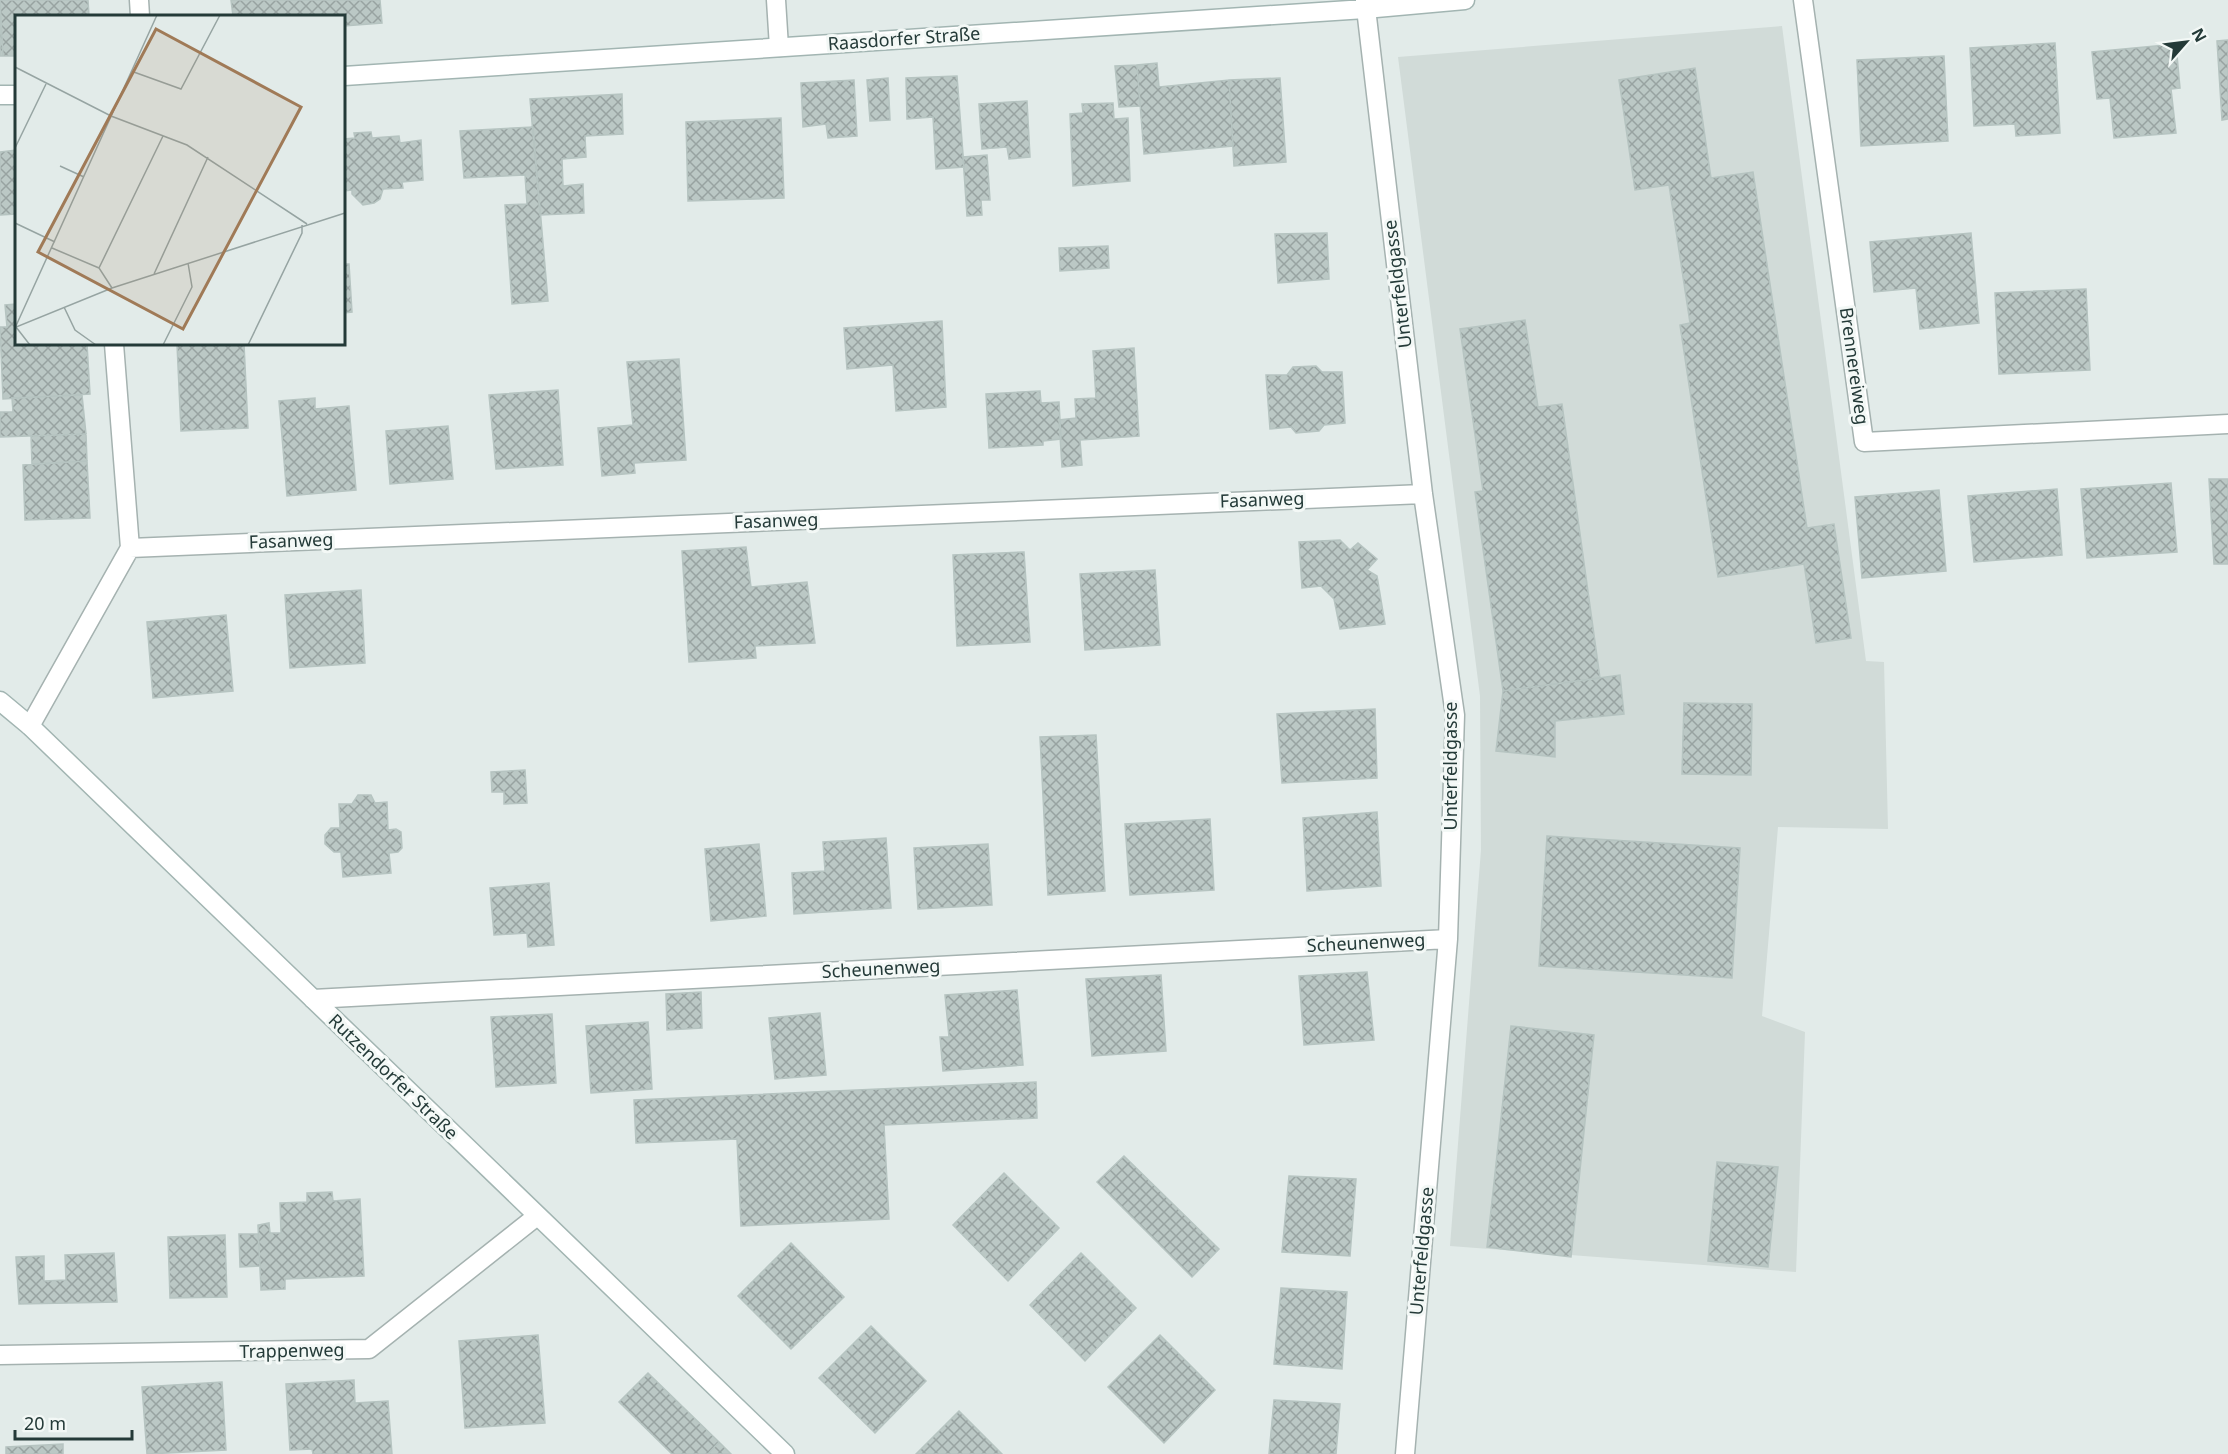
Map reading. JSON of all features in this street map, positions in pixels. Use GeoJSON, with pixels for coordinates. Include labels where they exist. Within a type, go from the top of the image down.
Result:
{"type":"FeatureCollection","features":[{"type":"Feature","properties":{"kind":"street"},"geometry":{"type":"LineString","coordinates":[[139,0],[140,15]]}},
{"type":"Feature","properties":{"kind":"street"},"geometry":{"type":"LineString","coordinates":[[776,0],[779,47]]}},
{"type":"Feature","properties":{"kind":"street","name":"Raasdorfer Straße"},"geometry":{"type":"LineString","coordinates":[[345,76],[1465,0]]}},
{"type":"Feature","properties":{"kind":"street","name":"Brennereiweg"},"geometry":{"type":"LineString","coordinates":[[1803,0],[1864,442],[2228,424]]}},
{"type":"Feature","properties":{"kind":"street","name":"Unterfeldgasse"},"geometry":{"type":"LineString","coordinates":[[1365,5],[1422,494],[1455,715],[1448,939],[1405,1454]]}},
{"type":"Feature","properties":{"kind":"street"},"geometry":{"type":"LineString","coordinates":[[30,726],[130,548],[114,345]]}},
{"type":"Feature","properties":{"kind":"street","name":"Fasanweg"},"geometry":{"type":"LineString","coordinates":[[130,548],[1422,494]]}},
{"type":"Feature","properties":{"kind":"street","name":"Rutzendorfer Straße"},"geometry":{"type":"LineString","coordinates":[[0,701],[30,726],[785,1454]]}},
{"type":"Feature","properties":{"kind":"street","name":"Scheunenweg"},"geometry":{"type":"LineString","coordinates":[[313,999],[1448,939]]}},
{"type":"Feature","properties":{"kind":"street","name":"Trappenweg"},"geometry":{"type":"LineString","coordinates":[[0,1355],[369,1349],[537,1216]]}},
{"type":"Feature","properties":{"kind":"shaded area"},"geometry":{"type":"Polygon","coordinates":[[[1782,26],[1866,661],[1884,662],[1888,829],[1778,827],[1762,1016],[1805,1032],[1796,1272],[1450,1246],[1481,850],[1480,696],[1398,57],[1782,26]]]}},
{"type":"Feature","properties":{"kind":"building"},"geometry":{"type":"Polygon","coordinates":[[[0,0],[88,0],[89,15],[15,15],[15,56],[3,56],[0,0]]]}},
{"type":"Feature","properties":{"kind":"building"},"geometry":{"type":"Polygon","coordinates":[[[0,0],[3,56],[0,56],[0,0]]]}},
{"type":"Feature","properties":{"kind":"building"},"geometry":{"type":"Polygon","coordinates":[[[231,0],[380,0],[382,23],[345,26],[345,15],[233,15],[231,0]]]}},
{"type":"Feature","properties":{"kind":"building"},"geometry":{"type":"Polygon","coordinates":[[[2228,40],[2228,119],[2222,120],[2217,41],[2228,40]]]}},
{"type":"Feature","properties":{"kind":"building"},"geometry":{"type":"Polygon","coordinates":[[[2055,43],[2060,133],[2016,136],[2015,124],[1974,126],[1970,48],[2055,43]]]}},
{"type":"Feature","properties":{"kind":"building"},"geometry":{"type":"Polygon","coordinates":[[[2176,44],[2180,88],[2171,89],[2176,133],[2114,138],[2110,98],[2097,99],[2092,52],[2176,44]]]}},
{"type":"Feature","properties":{"kind":"building"},"geometry":{"type":"Polygon","coordinates":[[[1944,56],[1948,141],[1861,146],[1857,60],[1944,56]]]}},
{"type":"Feature","properties":{"kind":"building"},"geometry":{"type":"Polygon","coordinates":[[[1157,63],[1159,87],[1229,80],[1233,146],[1144,154],[1137,65],[1157,63]]]}},
{"type":"Feature","properties":{"kind":"building"},"geometry":{"type":"Polygon","coordinates":[[[1137,65],[1140,106],[1119,107],[1115,66],[1137,65]]]}},
{"type":"Feature","properties":{"kind":"building"},"geometry":{"type":"Polygon","coordinates":[[[1695,68],[1711,178],[1753,172],[1807,528],[1834,524],[1851,638],[1816,643],[1804,564],[1718,577],[1680,325],[1690,323],[1669,185],[1635,190],[1619,80],[1695,68]]]}},
{"type":"Feature","properties":{"kind":"building"},"geometry":{"type":"Polygon","coordinates":[[[957,76],[964,167],[936,169],[933,117],[907,119],[906,78],[957,76]]]}},
{"type":"Feature","properties":{"kind":"building"},"geometry":{"type":"Polygon","coordinates":[[[888,78],[890,120],[870,121],[867,80],[888,78]]]}},
{"type":"Feature","properties":{"kind":"building"},"geometry":{"type":"Polygon","coordinates":[[[1280,78],[1286,162],[1234,166],[1229,80],[1280,78]]]}},
{"type":"Feature","properties":{"kind":"building"},"geometry":{"type":"Polygon","coordinates":[[[854,80],[857,136],[828,138],[826,124],[803,127],[801,83],[854,80]]]}},
{"type":"Feature","properties":{"kind":"building"},"geometry":{"type":"Polygon","coordinates":[[[622,94],[623,134],[585,136],[586,157],[562,159],[563,186],[583,184],[584,213],[540,215],[530,99],[622,94]]]}},
{"type":"Feature","properties":{"kind":"building"},"geometry":{"type":"Polygon","coordinates":[[[1027,101],[1030,157],[1009,159],[1007,147],[982,149],[979,104],[1027,101]]]}},
{"type":"Feature","properties":{"kind":"building"},"geometry":{"type":"Polygon","coordinates":[[[1113,103],[1114,119],[1128,118],[1130,181],[1073,186],[1070,114],[1083,113],[1082,104],[1113,103]]]}},
{"type":"Feature","properties":{"kind":"building"},"geometry":{"type":"Polygon","coordinates":[[[781,118],[784,198],[688,201],[686,122],[781,118]]]}},
{"type":"Feature","properties":{"kind":"building"},"geometry":{"type":"Polygon","coordinates":[[[533,127],[548,301],[512,304],[505,205],[527,204],[525,175],[464,178],[460,131],[533,127]]]}},
{"type":"Feature","properties":{"kind":"building"},"geometry":{"type":"Polygon","coordinates":[[[371,132],[372,138],[399,136],[400,143],[421,140],[423,180],[402,182],[403,188],[383,189],[380,199],[363,205],[352,194],[352,190],[345,191],[345,139],[355,138],[354,133],[371,132]]]}},
{"type":"Feature","properties":{"kind":"building"},"geometry":{"type":"Polygon","coordinates":[[[15,150],[15,214],[0,215],[0,152],[15,150]]]}},
{"type":"Feature","properties":{"kind":"building"},"geometry":{"type":"Polygon","coordinates":[[[987,155],[990,200],[981,200],[982,215],[967,216],[963,157],[987,155]]]}},
{"type":"Feature","properties":{"kind":"building"},"geometry":{"type":"Polygon","coordinates":[[[1327,233],[1329,279],[1278,283],[1275,234],[1327,233]]]}},
{"type":"Feature","properties":{"kind":"building"},"geometry":{"type":"Polygon","coordinates":[[[1971,233],[1979,323],[1920,329],[1916,288],[1874,292],[1870,242],[1971,233]]]}},
{"type":"Feature","properties":{"kind":"building"},"geometry":{"type":"Polygon","coordinates":[[[1108,246],[1109,268],[1060,271],[1059,248],[1108,246]]]}},
{"type":"Feature","properties":{"kind":"building"},"geometry":{"type":"Polygon","coordinates":[[[345,264],[349,264],[352,312],[345,313],[345,264]]]}},
{"type":"Feature","properties":{"kind":"building"},"geometry":{"type":"Polygon","coordinates":[[[2086,289],[2090,370],[1999,374],[1995,293],[2086,289]]]}},
{"type":"Feature","properties":{"kind":"building"},"geometry":{"type":"Polygon","coordinates":[[[15,304],[15,345],[87,345],[90,394],[3,399],[0,327],[7,327],[5,305],[15,304]]]}},
{"type":"Feature","properties":{"kind":"building"},"geometry":{"type":"Polygon","coordinates":[[[1525,320],[1538,407],[1562,404],[1600,678],[1503,691],[1475,492],[1483,491],[1460,329],[1525,320]]]}},
{"type":"Feature","properties":{"kind":"building"},"geometry":{"type":"Polygon","coordinates":[[[942,321],[946,407],[896,411],[893,365],[847,369],[844,328],[942,321]]]}},
{"type":"Feature","properties":{"kind":"building"},"geometry":{"type":"Polygon","coordinates":[[[177,345],[244,345],[248,428],[181,431],[177,345]]]}},
{"type":"Feature","properties":{"kind":"building"},"geometry":{"type":"Polygon","coordinates":[[[1134,348],[1139,436],[1080,440],[1082,465],[1062,467],[1059,420],[1076,418],[1075,399],[1096,398],[1093,351],[1134,348]]]}},
{"type":"Feature","properties":{"kind":"building"},"geometry":{"type":"Polygon","coordinates":[[[679,359],[686,460],[634,463],[635,473],[602,476],[598,428],[633,425],[627,362],[679,359]]]}},
{"type":"Feature","properties":{"kind":"building"},"geometry":{"type":"Polygon","coordinates":[[[1316,366],[1322,372],[1342,372],[1345,423],[1324,425],[1319,431],[1296,433],[1291,427],[1270,429],[1266,375],[1287,375],[1293,367],[1316,366]]]}},
{"type":"Feature","properties":{"kind":"building"},"geometry":{"type":"Polygon","coordinates":[[[558,390],[563,465],[496,469],[489,395],[558,390]]]}},
{"type":"Feature","properties":{"kind":"building"},"geometry":{"type":"Polygon","coordinates":[[[1040,391],[1041,403],[1059,402],[1061,439],[1043,441],[1043,445],[989,448],[986,394],[1040,391]]]}},
{"type":"Feature","properties":{"kind":"building"},"geometry":{"type":"Polygon","coordinates":[[[82,395],[86,434],[0,437],[0,412],[13,412],[12,398],[82,395]]]}},
{"type":"Feature","properties":{"kind":"building"},"geometry":{"type":"Polygon","coordinates":[[[315,398],[315,409],[349,406],[356,490],[287,496],[279,401],[315,398]]]}},
{"type":"Feature","properties":{"kind":"building"},"geometry":{"type":"Polygon","coordinates":[[[448,426],[453,479],[390,484],[386,431],[448,426]]]}},
{"type":"Feature","properties":{"kind":"building"},"geometry":{"type":"Polygon","coordinates":[[[86,434],[87,461],[32,464],[31,436],[86,434]]]}},
{"type":"Feature","properties":{"kind":"building"},"geometry":{"type":"Polygon","coordinates":[[[87,461],[90,518],[25,520],[23,465],[87,461]]]}},
{"type":"Feature","properties":{"kind":"building"},"geometry":{"type":"Polygon","coordinates":[[[2209,479],[2228,479],[2228,564],[2214,564],[2209,479]]]}},
{"type":"Feature","properties":{"kind":"building"},"geometry":{"type":"Polygon","coordinates":[[[2171,483],[2177,552],[2087,558],[2081,489],[2171,483]]]}},
{"type":"Feature","properties":{"kind":"building"},"geometry":{"type":"Polygon","coordinates":[[[2057,489],[2062,555],[1974,562],[1968,496],[2057,489]]]}},
{"type":"Feature","properties":{"kind":"building"},"geometry":{"type":"Polygon","coordinates":[[[1939,490],[1946,571],[1862,578],[1855,497],[1939,490]]]}},
{"type":"Feature","properties":{"kind":"building"},"geometry":{"type":"Polygon","coordinates":[[[1340,540],[1350,550],[1358,543],[1377,559],[1367,570],[1377,576],[1385,624],[1340,629],[1334,599],[1321,586],[1302,588],[1299,542],[1340,540]]]}},
{"type":"Feature","properties":{"kind":"building"},"geometry":{"type":"Polygon","coordinates":[[[746,547],[751,587],[807,582],[815,643],[755,646],[756,658],[689,662],[682,551],[746,547]]]}},
{"type":"Feature","properties":{"kind":"building"},"geometry":{"type":"Polygon","coordinates":[[[1024,552],[1030,642],[957,646],[953,555],[1024,552]]]}},
{"type":"Feature","properties":{"kind":"building"},"geometry":{"type":"Polygon","coordinates":[[[1155,570],[1160,645],[1085,650],[1080,574],[1155,570]]]}},
{"type":"Feature","properties":{"kind":"building"},"geometry":{"type":"Polygon","coordinates":[[[361,590],[365,663],[290,668],[285,595],[361,590]]]}},
{"type":"Feature","properties":{"kind":"building"},"geometry":{"type":"Polygon","coordinates":[[[226,615],[233,691],[153,698],[147,622],[226,615]]]}},
{"type":"Feature","properties":{"kind":"building"},"geometry":{"type":"Polygon","coordinates":[[[1620,675],[1624,714],[1555,721],[1555,757],[1496,751],[1503,691],[1620,675]]]}},
{"type":"Feature","properties":{"kind":"building"},"geometry":{"type":"Polygon","coordinates":[[[1684,703],[1752,704],[1751,775],[1682,774],[1684,703]]]}},
{"type":"Feature","properties":{"kind":"building"},"geometry":{"type":"Polygon","coordinates":[[[1375,709],[1377,778],[1282,783],[1277,714],[1375,709]]]}},
{"type":"Feature","properties":{"kind":"building"},"geometry":{"type":"Polygon","coordinates":[[[1096,735],[1105,891],[1048,895],[1040,737],[1096,735]]]}},
{"type":"Feature","properties":{"kind":"building"},"geometry":{"type":"Polygon","coordinates":[[[525,770],[527,803],[504,804],[504,792],[492,792],[491,772],[525,770]]]}},
{"type":"Feature","properties":{"kind":"building"},"geometry":{"type":"Polygon","coordinates":[[[358,795],[371,795],[375,803],[387,802],[388,830],[396,829],[401,832],[402,848],[398,852],[389,853],[391,873],[343,877],[341,852],[334,852],[325,844],[325,835],[331,828],[340,828],[339,804],[352,804],[358,795]]]}},
{"type":"Feature","properties":{"kind":"building"},"geometry":{"type":"Polygon","coordinates":[[[1377,812],[1381,886],[1307,891],[1303,818],[1377,812]]]}},
{"type":"Feature","properties":{"kind":"building"},"geometry":{"type":"Polygon","coordinates":[[[1210,819],[1214,890],[1130,895],[1125,824],[1210,819]]]}},
{"type":"Feature","properties":{"kind":"building"},"geometry":{"type":"Polygon","coordinates":[[[1547,836],[1740,848],[1732,978],[1539,966],[1547,836]]]}},
{"type":"Feature","properties":{"kind":"building"},"geometry":{"type":"Polygon","coordinates":[[[886,838],[891,908],[794,914],[792,873],[825,871],[823,842],[886,838]]]}},
{"type":"Feature","properties":{"kind":"building"},"geometry":{"type":"Polygon","coordinates":[[[759,844],[766,916],[711,921],[705,849],[759,844]]]}},
{"type":"Feature","properties":{"kind":"building"},"geometry":{"type":"Polygon","coordinates":[[[988,844],[992,905],[918,909],[914,848],[988,844]]]}},
{"type":"Feature","properties":{"kind":"building"},"geometry":{"type":"Polygon","coordinates":[[[549,883],[554,945],[528,947],[527,933],[494,935],[490,888],[549,883]]]}},
{"type":"Feature","properties":{"kind":"building"},"geometry":{"type":"Polygon","coordinates":[[[1367,972],[1374,1040],[1304,1045],[1299,976],[1367,972]]]}},
{"type":"Feature","properties":{"kind":"building"},"geometry":{"type":"Polygon","coordinates":[[[1161,975],[1166,1051],[1092,1056],[1086,979],[1161,975]]]}},
{"type":"Feature","properties":{"kind":"building"},"geometry":{"type":"Polygon","coordinates":[[[1017,990],[1023,1065],[943,1071],[940,1037],[949,1037],[945,995],[1017,990]]]}},
{"type":"Feature","properties":{"kind":"building"},"geometry":{"type":"Polygon","coordinates":[[[701,992],[702,1028],[667,1030],[666,994],[701,992]]]}},
{"type":"Feature","properties":{"kind":"building"},"geometry":{"type":"Polygon","coordinates":[[[820,1013],[826,1075],[775,1079],[769,1018],[820,1013]]]}},
{"type":"Feature","properties":{"kind":"building"},"geometry":{"type":"Polygon","coordinates":[[[552,1014],[556,1083],[496,1087],[491,1017],[552,1014]]]}},
{"type":"Feature","properties":{"kind":"building"},"geometry":{"type":"Polygon","coordinates":[[[648,1022],[652,1089],[591,1093],[586,1026],[648,1022]]]}},
{"type":"Feature","properties":{"kind":"building"},"geometry":{"type":"Polygon","coordinates":[[[1511,1026],[1594,1035],[1571,1257],[1487,1247],[1511,1026]]]}},
{"type":"Feature","properties":{"kind":"building"},"geometry":{"type":"Polygon","coordinates":[[[1036,1082],[1037,1118],[884,1125],[889,1219],[741,1226],[737,1139],[636,1143],[634,1100],[1036,1082]]]}},
{"type":"Feature","properties":{"kind":"building"},"geometry":{"type":"Polygon","coordinates":[[[1124,1156],[1219,1249],[1192,1277],[1097,1182],[1124,1156]]]}},
{"type":"Feature","properties":{"kind":"building"},"geometry":{"type":"Polygon","coordinates":[[[1717,1162],[1778,1167],[1768,1267],[1708,1261],[1717,1162]]]}},
{"type":"Feature","properties":{"kind":"building"},"geometry":{"type":"Polygon","coordinates":[[[1004,1173],[1059,1228],[1008,1281],[953,1225],[1004,1173]]]}},
{"type":"Feature","properties":{"kind":"building"},"geometry":{"type":"Polygon","coordinates":[[[1289,1176],[1356,1179],[1350,1256],[1282,1252],[1289,1176]]]}},
{"type":"Feature","properties":{"kind":"building"},"geometry":{"type":"Polygon","coordinates":[[[332,1192],[333,1201],[360,1199],[364,1276],[285,1279],[285,1289],[261,1290],[258,1225],[269,1223],[270,1233],[281,1233],[280,1203],[307,1202],[307,1193],[332,1192]]]}},
{"type":"Feature","properties":{"kind":"building"},"geometry":{"type":"Polygon","coordinates":[[[239,1234],[258,1234],[260,1266],[240,1267],[239,1234]]]}},
{"type":"Feature","properties":{"kind":"building"},"geometry":{"type":"Polygon","coordinates":[[[225,1235],[227,1297],[170,1298],[168,1237],[225,1235]]]}},
{"type":"Feature","properties":{"kind":"building"},"geometry":{"type":"Polygon","coordinates":[[[791,1243],[844,1297],[791,1349],[738,1296],[791,1243]]]}},
{"type":"Feature","properties":{"kind":"building"},"geometry":{"type":"Polygon","coordinates":[[[114,1253],[117,1302],[19,1304],[16,1257],[44,1256],[44,1281],[66,1280],[65,1255],[114,1253]]]}},
{"type":"Feature","properties":{"kind":"building"},"geometry":{"type":"Polygon","coordinates":[[[1081,1253],[1136,1308],[1085,1361],[1030,1305],[1081,1253]]]}},
{"type":"Feature","properties":{"kind":"building"},"geometry":{"type":"Polygon","coordinates":[[[1281,1288],[1347,1292],[1342,1369],[1274,1364],[1281,1288]]]}},
{"type":"Feature","properties":{"kind":"building"},"geometry":{"type":"Polygon","coordinates":[[[871,1326],[926,1381],[875,1433],[819,1378],[871,1326]]]}},
{"type":"Feature","properties":{"kind":"building"},"geometry":{"type":"Polygon","coordinates":[[[538,1335],[545,1423],[465,1428],[459,1341],[538,1335]]]}},
{"type":"Feature","properties":{"kind":"building"},"geometry":{"type":"Polygon","coordinates":[[[1160,1335],[1215,1390],[1164,1443],[1108,1387],[1160,1335]]]}},
{"type":"Feature","properties":{"kind":"building"},"geometry":{"type":"Polygon","coordinates":[[[648,1373],[719,1442],[708,1454],[672,1454],[619,1402],[648,1373]]]}},
{"type":"Feature","properties":{"kind":"building"},"geometry":{"type":"Polygon","coordinates":[[[354,1380],[355,1403],[388,1401],[392,1454],[313,1454],[312,1449],[290,1450],[286,1384],[354,1380]]]}},
{"type":"Feature","properties":{"kind":"building"},"geometry":{"type":"Polygon","coordinates":[[[222,1382],[226,1450],[147,1454],[142,1387],[222,1382]]]}},
{"type":"Feature","properties":{"kind":"building"},"geometry":{"type":"Polygon","coordinates":[[[1274,1400],[1340,1404],[1336,1454],[1269,1454],[1274,1400]]]}},
{"type":"Feature","properties":{"kind":"building"},"geometry":{"type":"Polygon","coordinates":[[[959,1411],[1002,1454],[916,1454],[959,1411]]]}},
{"type":"Feature","properties":{"kind":"building"},"geometry":{"type":"Polygon","coordinates":[[[719,1442],[731,1454],[708,1454],[719,1442]]]}},
{"type":"Feature","properties":{"kind":"building"},"geometry":{"type":"Polygon","coordinates":[[[63,1444],[63,1454],[6,1454],[6,1447],[63,1444]]]}}]}
